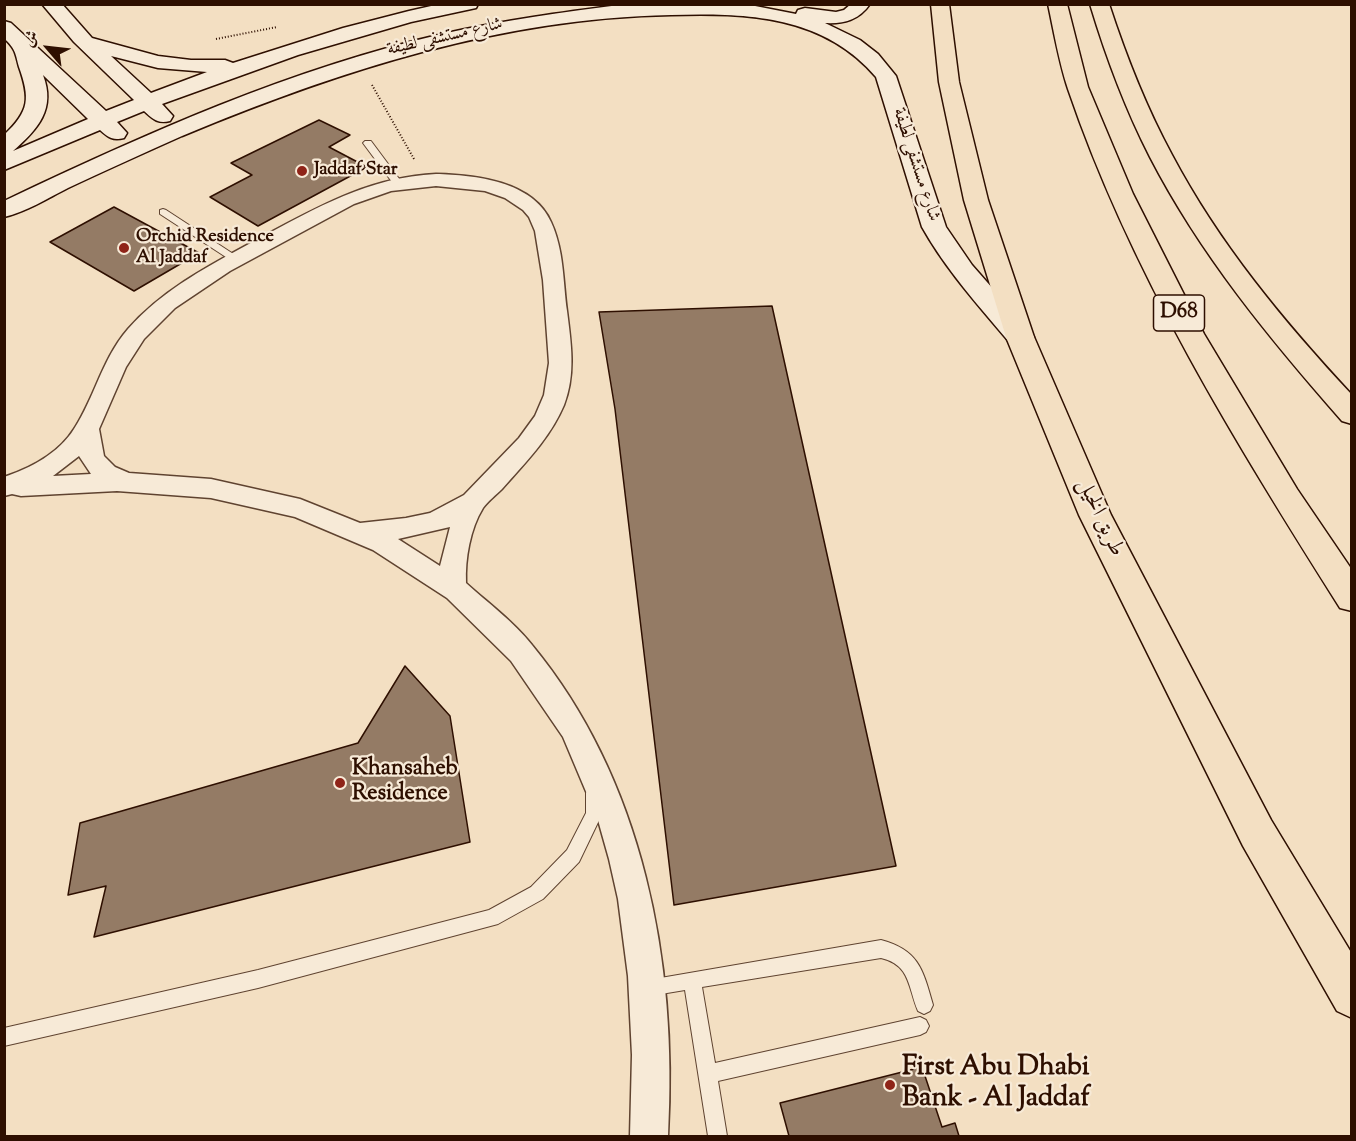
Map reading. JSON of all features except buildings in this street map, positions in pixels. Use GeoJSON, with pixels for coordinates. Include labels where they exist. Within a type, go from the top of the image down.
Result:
{"type":"FeatureCollection","features":[{"type":"Feature","properties":{"kind":"highway","name":"طريق الخيل"},"geometry":{"type":"LineString","coordinates":[[940,4],[949,82],[976,200],[1020,337],[1095,515],[1257,833],[1352,996]]}},
{"type":"Feature","properties":{"kind":"highway","name":"D68"},"geometry":{"type":"LineString","coordinates":[[1057,4],[1078,87],[1099,141],[1121,195],[1190,334],[1286,497],[1352,598]]}},
{"type":"Feature","properties":{"kind":"highway"},"geometry":{"type":"LineString","coordinates":[[1099,4],[1142,117],[1182,192],[1243,283],[1285,337],[1352,414]]}},
{"type":"Feature","properties":{"kind":"main road"},"geometry":{"type":"LineString","coordinates":[[51,4],[81,38],[174,129]]}},
{"type":"Feature","properties":{"kind":"main road","name":"شارع مستشفى لطيفة"},"geometry":{"type":"LineString","coordinates":[[148,102],[248,64],[427,12],[469,4]]}},
{"type":"Feature","properties":{"kind":"main road"},"geometry":{"type":"LineString","coordinates":[[693,6],[763,6],[831,17],[849,15],[855,12],[861,4]]}},
{"type":"Feature","properties":{"kind":"main road","name":"شارع مستشفى لطيفة"},"geometry":{"type":"LineString","coordinates":[[4,163],[117,134],[174,129],[291,83],[358,60],[441,37],[541,17],[601,10],[693,6],[773,14],[804,21],[831,31],[855,44],[873,59],[886,76],[938,234],[956,264],[1020,337]]}},
{"type":"Feature","properties":{"kind":"main road"},"geometry":{"type":"LineString","coordinates":[[4,27],[117,134]]}},
{"type":"Feature","properties":{"kind":"main road"},"geometry":{"type":"LineString","coordinates":[[81,38],[129,56],[170,64],[213,66],[248,64]]}},
{"type":"Feature","properties":{"kind":"main road"},"geometry":{"type":"LineString","coordinates":[[4,147],[23,131],[35,113],[39,96],[29,71],[26,49]]}},
{"type":"Feature","properties":{"kind":"main road"},"geometry":{"type":"LineString","coordinates":[[4,188],[117,134],[136,117],[148,102]]}},
{"type":"Feature","properties":{"kind":"main road","name":"شارع مستشفى لطيفة"},"geometry":{"type":"LineString","coordinates":[[4,210],[117,134]]}},
{"type":"Feature","properties":{"kind":"street"},"geometry":{"type":"LineString","coordinates":[[4,488],[21,482],[61,458],[87,428],[116,362],[136,334],[160,309],[190,287],[237,259],[345,201],[398,184],[426,180],[454,180],[504,192],[524,202],[539,215],[544,231],[554,282],[560,356],[560,380],[554,405],[533,438],[472,503],[448,516],[420,525],[391,531],[363,532]]}},
{"type":"Feature","properties":{"kind":"street"},"geometry":{"type":"LineString","coordinates":[[303,223],[378,198],[434,192],[485,199],[507,207],[544,231]]}},
{"type":"Feature","properties":{"kind":"street"},"geometry":{"type":"LineString","coordinates":[[87,428],[87,442],[98,466],[109,476],[125,481]]}},
{"type":"Feature","properties":{"kind":"street"},"geometry":{"type":"LineString","coordinates":[[4,488],[52,483],[125,481],[197,486],[267,498],[321,515],[363,532],[424,566],[486,615],[517,648],[546,685],[572,726],[596,772],[614,819],[629,870],[641,926],[649,987],[652,1062],[649,1137]]}},
{"type":"Feature","properties":{"kind":"street"},"geometry":{"type":"LineString","coordinates":[[453,587],[451,566],[456,545],[472,503]]}},
{"type":"Feature","properties":{"kind":"lane"},"geometry":{"type":"LineString","coordinates":[[368,143],[398,184]]}},
{"type":"Feature","properties":{"kind":"lane"},"geometry":{"type":"LineString","coordinates":[[163,213],[237,259]]}},
{"type":"Feature","properties":{"kind":"lane"},"geometry":{"type":"LineString","coordinates":[[4,1037],[235,985],[492,918],[537,893],[573,856],[594,814],[596,772]]}},
{"type":"Feature","properties":{"kind":"lane"},"geometry":{"type":"LineString","coordinates":[[649,987],[881,949],[893,951],[910,964],[924,1005]]}},
{"type":"Feature","properties":{"kind":"lane"},"geometry":{"type":"LineString","coordinates":[[692,980],[717,1137]]}},
{"type":"Feature","properties":{"kind":"lane"},"geometry":{"type":"LineString","coordinates":[[707,1074],[920,1026]]}},
{"type":"Feature","properties":{"kind":"path"},"geometry":{"type":"LineString","coordinates":[[358,60],[426,180]]}},
{"type":"Feature","properties":{"kind":"place","name":"Jaddaf Star"},"geometry":{"type":"Point","coordinates":[302,171]}},
{"type":"Feature","properties":{"kind":"place","name":"Orchid Residence Al Jaddaf"},"geometry":{"type":"Point","coordinates":[124,248]}},
{"type":"Feature","properties":{"kind":"place","name":"Khansaheb Residence"},"geometry":{"type":"Point","coordinates":[340,783]}},
{"type":"Feature","properties":{"kind":"place","name":"First Abu Dhabi Bank - Al Jaddaf"},"geometry":{"type":"Point","coordinates":[890,1085]}}]}
